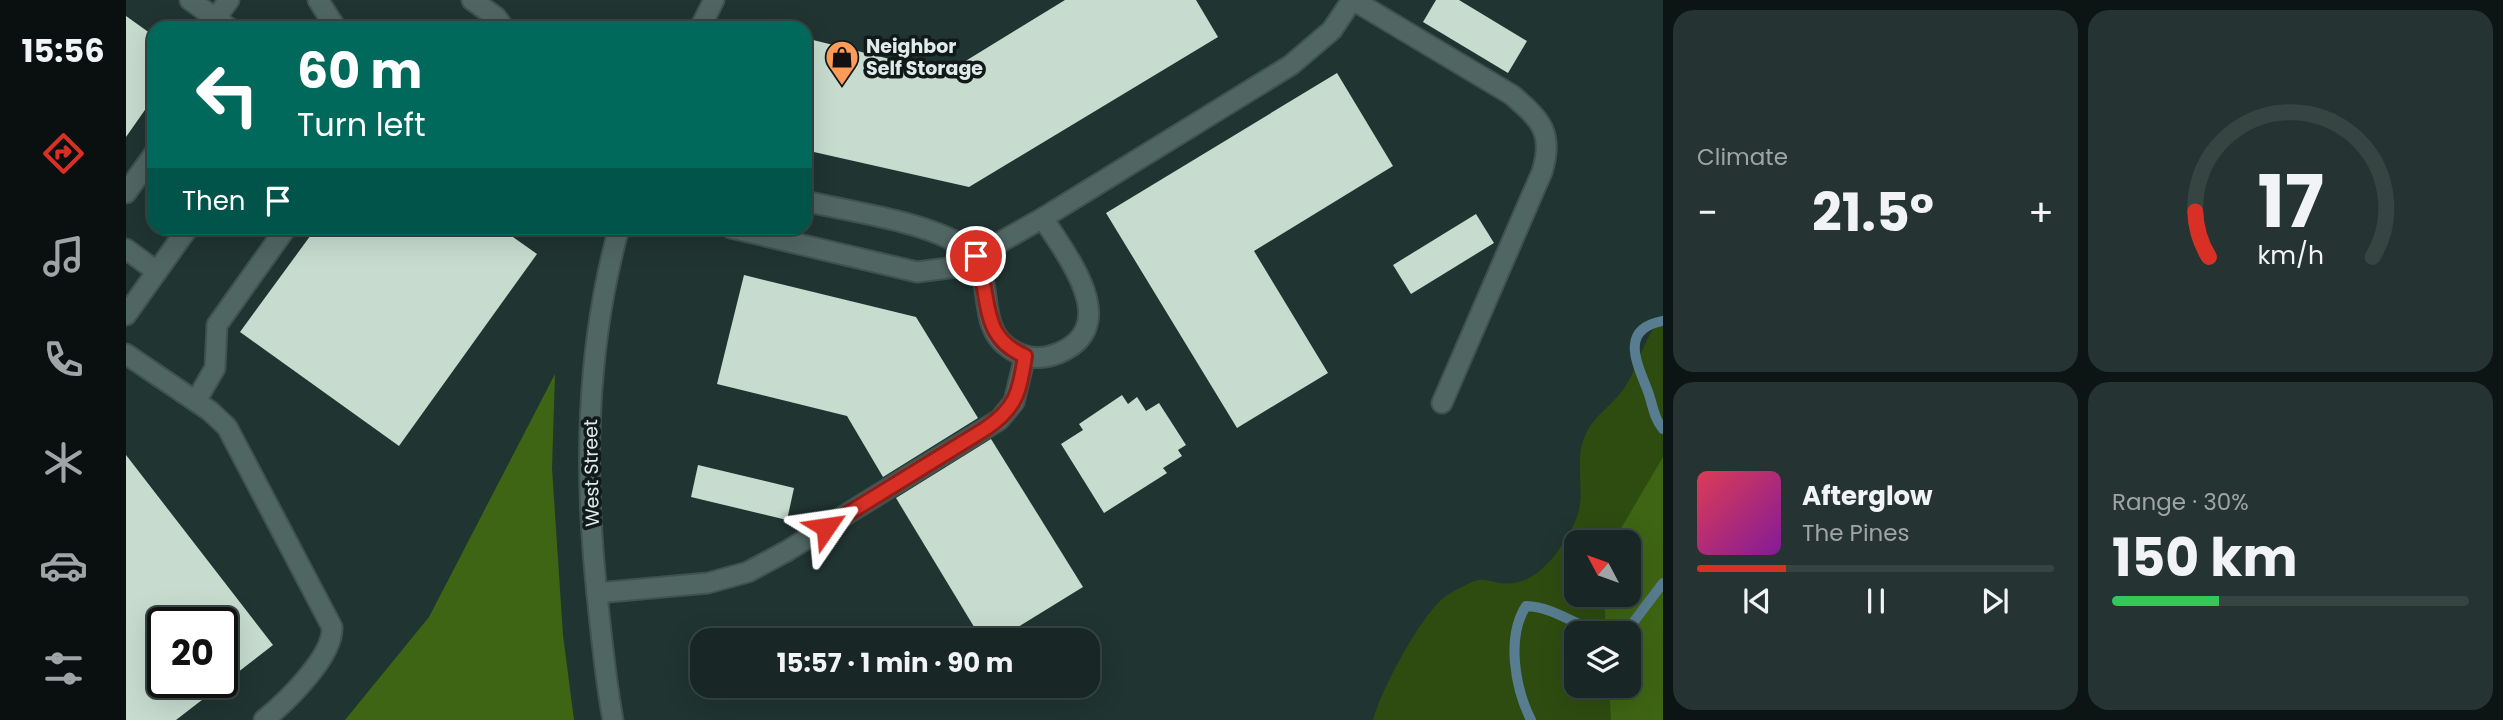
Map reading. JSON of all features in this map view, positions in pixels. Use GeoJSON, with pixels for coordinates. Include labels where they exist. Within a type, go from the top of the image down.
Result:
{"type":"FeatureCollection","features":[{"type":"Feature","properties":{"kind":"main road"},"geometry":{"type":"LineString","coordinates":[[190,0],[219,21]]}},
{"type":"Feature","properties":{"kind":"main road"},"geometry":{"type":"LineString","coordinates":[[223,21],[229,0]]}},
{"type":"Feature","properties":{"kind":"main road"},"geometry":{"type":"LineString","coordinates":[[318,0],[332,21]]}},
{"type":"Feature","properties":{"kind":"main road"},"geometry":{"type":"LineString","coordinates":[[472,0],[499,21]]}},
{"type":"Feature","properties":{"kind":"main road"},"geometry":{"type":"LineString","coordinates":[[704,21],[714,0]]}},
{"type":"Feature","properties":{"kind":"main road"},"geometry":{"type":"LineString","coordinates":[[761,235],[917,272],[928,273],[956,267],[1043,218],[1304,56],[1332,30],[1352,0],[1501,88],[1533,114],[1546,134],[1548,146],[1542,172],[1442,403]]}},
{"type":"Feature","properties":{"kind":"main road"},"geometry":{"type":"LineString","coordinates":[[126,193],[147,164]]}},
{"type":"Feature","properties":{"kind":"main road"},"geometry":{"type":"LineString","coordinates":[[812,203],[931,231],[976,256],[992,328],[1006,346],[1025,356],[1048,357],[1065,350],[1080,335],[1089,315],[1084,285],[1043,218]]}},
{"type":"Feature","properties":{"kind":"main road"},"geometry":{"type":"LineString","coordinates":[[126,315],[183,235]]}},
{"type":"Feature","properties":{"kind":"main road"},"geometry":{"type":"LineString","coordinates":[[196,401],[215,368],[217,325],[281,235]]}},
{"type":"Feature","properties":{"kind":"main road","name":"West Street"},"geometry":{"type":"LineString","coordinates":[[613,720],[607,690],[597,593],[589,457],[590,402],[600,308],[617,235]]}},
{"type":"Feature","properties":{"kind":"main road"},"geometry":{"type":"LineString","coordinates":[[126,249],[156,271]]}},
{"type":"Feature","properties":{"kind":"main road"},"geometry":{"type":"LineString","coordinates":[[126,355],[196,401],[227,427],[332,627],[333,637],[325,653],[290,696],[264,720]]}},
{"type":"Feature","properties":{"kind":"main road"},"geometry":{"type":"LineString","coordinates":[[597,593],[708,583],[767,563],[999,420],[1014,402],[1025,356]]}},
{"type":"Feature","properties":{"kind":"green space"},"geometry":{"type":"Polygon","coordinates":[[[1655,326],[1663,327],[1663,720],[1373,720],[1401,657],[1441,600],[1478,580],[1507,584],[1527,579],[1545,566],[1564,542],[1564,607],[1642,607],[1642,530],[1571,530],[1580,505],[1580,453],[1585,436],[1593,422],[1625,387],[1655,326]]]}},
{"type":"Feature","properties":{"kind":"green space"},"geometry":{"type":"Polygon","coordinates":[[[555,374],[552,468],[563,635],[574,720],[345,720],[429,617],[555,374]]]}},
{"type":"Feature","properties":{"kind":"green space"},"geometry":{"type":"Polygon","coordinates":[[[1663,457],[1663,720],[1611,720],[1610,698],[1641,698],[1641,621],[1605,621],[1605,607],[1642,607],[1642,530],[1620,530],[1663,457]]]}},
{"type":"Feature","properties":{"kind":"building"},"geometry":{"type":"Polygon","coordinates":[[[1065,0],[1196,0],[1218,37],[969,187],[812,152],[812,40],[946,73],[1065,0]]]}},
{"type":"Feature","properties":{"kind":"building"},"geometry":{"type":"Polygon","coordinates":[[[1436,0],[1459,0],[1527,41],[1508,73],[1423,22],[1436,0]]]}},
{"type":"Feature","properties":{"kind":"building"},"geometry":{"type":"Polygon","coordinates":[[[126,16],[147,31],[147,107],[126,137],[126,16]]]}},
{"type":"Feature","properties":{"kind":"building"},"geometry":{"type":"Polygon","coordinates":[[[1337,73],[1393,166],[1254,251],[1328,373],[1237,428],[1106,213],[1337,73]]]}},
{"type":"Feature","properties":{"kind":"building"},"geometry":{"type":"Polygon","coordinates":[[[1476,214],[1494,243],[1411,294],[1393,265],[1476,214]]]}},
{"type":"Feature","properties":{"kind":"building"},"geometry":{"type":"Polygon","coordinates":[[[311,235],[510,235],[537,254],[399,446],[240,332],[311,235]]]}},
{"type":"Feature","properties":{"kind":"building"},"geometry":{"type":"Polygon","coordinates":[[[744,275],[916,317],[978,418],[883,477],[847,416],[717,384],[744,275]]]}},
{"type":"Feature","properties":{"kind":"building"},"geometry":{"type":"Polygon","coordinates":[[[1122,395],[1128,404],[1137,397],[1146,411],[1159,403],[1186,445],[1178,450],[1182,456],[1163,468],[1167,473],[1104,513],[1061,444],[1083,430],[1079,424],[1122,395]]]}},
{"type":"Feature","properties":{"kind":"building"},"geometry":{"type":"Polygon","coordinates":[[[991,439],[1083,587],[1016,628],[975,628],[896,498],[991,439]]]}},
{"type":"Feature","properties":{"kind":"building"},"geometry":{"type":"Polygon","coordinates":[[[126,455],[273,645],[238,672],[238,607],[147,607],[147,698],[204,698],[176,720],[126,720],[126,455]]]}},
{"type":"Feature","properties":{"kind":"building"},"geometry":{"type":"Polygon","coordinates":[[[698,465],[794,488],[787,520],[691,497],[698,465]]]}},
{"type":"Feature","properties":{"kind":"waterway"},"geometry":{"type":"LineString","coordinates":[[1663,321],[1641,331],[1635,348],[1655,415],[1663,429]]}},
{"type":"Feature","properties":{"kind":"waterway"},"geometry":{"type":"LineString","coordinates":[[1634,621],[1663,583]]}},
{"type":"Feature","properties":{"kind":"waterway"},"geometry":{"type":"LineString","coordinates":[[1531,720],[1521,693],[1515,663],[1516,632],[1520,618],[1526,606],[1547,610],[1573,621]]}},
{"type":"Feature","properties":{"kind":"place","name":"Neighbor Self Storage"},"geometry":{"type":"Point","coordinates":[842,87]}},
{"type":"Feature","properties":{"kind":"route"},"geometry":{"type":"LineString","coordinates":[[826,527],[999,420],[1014,402],[1025,356],[1006,346],[992,328],[985,286],[976,256]]}}]}
